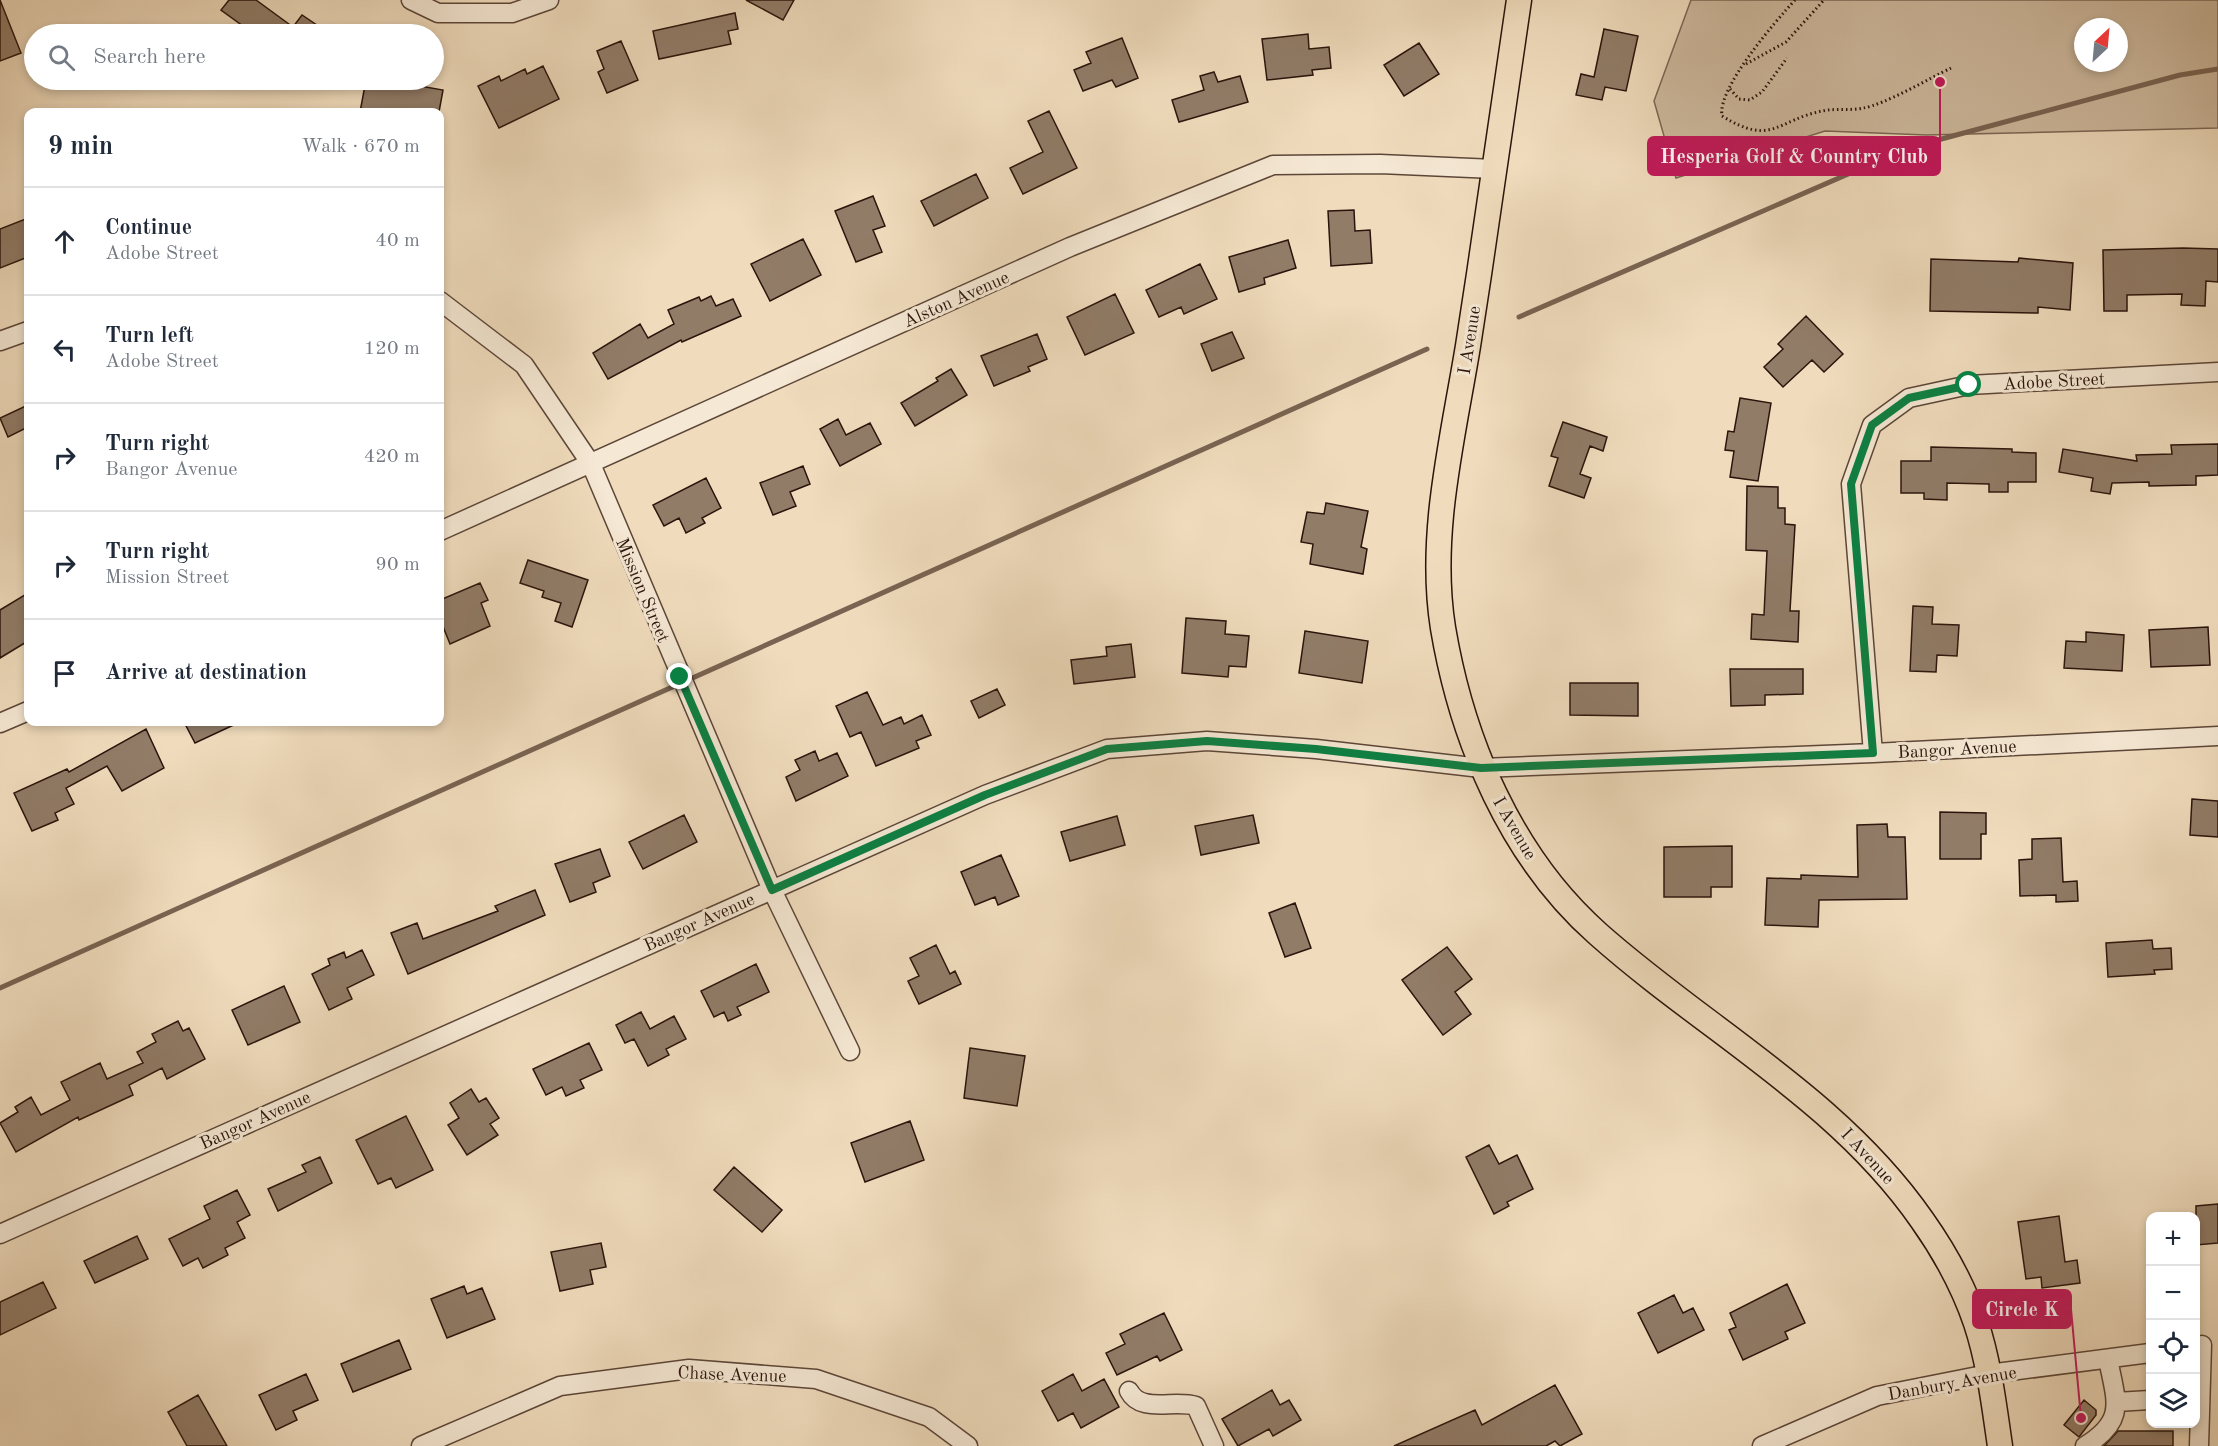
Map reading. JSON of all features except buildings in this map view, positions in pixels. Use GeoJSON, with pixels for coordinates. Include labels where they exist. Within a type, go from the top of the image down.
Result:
{"type":"FeatureCollection","features":[{"type":"Feature","properties":{"kind":"main road","name":"I Avenue"},"geometry":{"type":"LineString","coordinates":[[1519,0],[1440,528],[1437,574],[1453,680],[1481,768],[1536,865],[1597,933],[1817,1105],[1859,1144],[1923,1221],[1952,1270],[1976,1323],[1988,1374],[2000,1446]]}},
{"type":"Feature","properties":{"kind":"street"},"geometry":{"type":"LineString","coordinates":[[411,0],[438,13],[512,13],[549,0]]}},
{"type":"Feature","properties":{"kind":"street","name":"Alston Avenue"},"geometry":{"type":"LineString","coordinates":[[444,529],[1070,247],[1273,165],[1380,164],[1494,169]]}},
{"type":"Feature","properties":{"kind":"street","name":"Mission Street"},"geometry":{"type":"LineString","coordinates":[[444,304],[524,365],[591,464],[772,890],[850,1051]]}},
{"type":"Feature","properties":{"kind":"street"},"geometry":{"type":"LineString","coordinates":[[0,341],[24,332]]}},
{"type":"Feature","properties":{"kind":"street","name":"Adobe Street"},"geometry":{"type":"LineString","coordinates":[[1873,753],[1851,484],[1872,425],[1909,398],[1969,385],[2218,372]]}},
{"type":"Feature","properties":{"kind":"street"},"geometry":{"type":"LineString","coordinates":[[0,723],[24,713]]}},
{"type":"Feature","properties":{"kind":"street","name":"Bangor Avenue"},"geometry":{"type":"LineString","coordinates":[[0,1234],[985,795],[1107,749],[1207,741],[1316,749],[1481,768],[1873,753],[2218,736]]}},
{"type":"Feature","properties":{"kind":"street"},"geometry":{"type":"LineString","coordinates":[[2200,1383],[2205,1345]]}},
{"type":"Feature","properties":{"kind":"street","name":"Danbury Avenue"},"geometry":{"type":"LineString","coordinates":[[1762,1446],[1877,1396],[1988,1374],[2146,1354]]}},
{"type":"Feature","properties":{"kind":"street"},"geometry":{"type":"LineString","coordinates":[[2085,1446],[2113,1422],[2117,1410],[2108,1359]]}},
{"type":"Feature","properties":{"kind":"street","name":"Chase Avenue"},"geometry":{"type":"LineString","coordinates":[[421,1446],[560,1386],[689,1369],[816,1379],[929,1417],[968,1446]]}},
{"type":"Feature","properties":{"kind":"street"},"geometry":{"type":"LineString","coordinates":[[1129,1391],[1134,1400],[1145,1405],[1187,1403],[1196,1406],[1214,1446]]}},
{"type":"Feature","properties":{"kind":"street"},"geometry":{"type":"LineString","coordinates":[[2116,1402],[2146,1400]]}},
{"type":"Feature","properties":{"kind":"street"},"geometry":{"type":"LineString","coordinates":[[2199,1428],[2199,1446]]}},
{"type":"Feature","properties":{"kind":"path"},"geometry":{"type":"LineString","coordinates":[[1795,0],[1729,90],[1721,108],[1722,116],[1759,132],[1786,126],[1821,111],[1865,108],[1951,68]]}},
{"type":"Feature","properties":{"kind":"path"},"geometry":{"type":"LineString","coordinates":[[1746,64],[1786,42],[1824,0]]}},
{"type":"Feature","properties":{"kind":"path"},"geometry":{"type":"LineString","coordinates":[[1729,90],[1739,99],[1750,100],[1762,92],[1787,58]]}},
{"type":"Feature","properties":{"kind":"shaded area"},"geometry":{"type":"Polygon","coordinates":[[[1691,0],[2218,0],[2218,128],[1926,135],[1825,131],[1676,178],[1654,101],[1691,0]]]}},
{"type":"Feature","properties":{"kind":"waterway"},"geometry":{"type":"LineString","coordinates":[[1519,317],[1908,148],[2180,75],[2218,69]]}},
{"type":"Feature","properties":{"kind":"waterway"},"geometry":{"type":"LineString","coordinates":[[0,988],[1427,349]]}},
{"type":"Feature","properties":{"kind":"place","name":"Hesperia Golf & Country Club"},"geometry":{"type":"Point","coordinates":[1940,82]}},
{"type":"Feature","properties":{"kind":"place","name":"Circle K"},"geometry":{"type":"Point","coordinates":[2081,1418]}},
{"type":"Feature","properties":{"kind":"route"},"geometry":{"type":"LineString","coordinates":[[680,677],[772,890],[985,795],[1107,749],[1207,741],[1316,749],[1481,768],[1873,753],[1851,484],[1872,425],[1909,398],[1969,385]]}}]}
